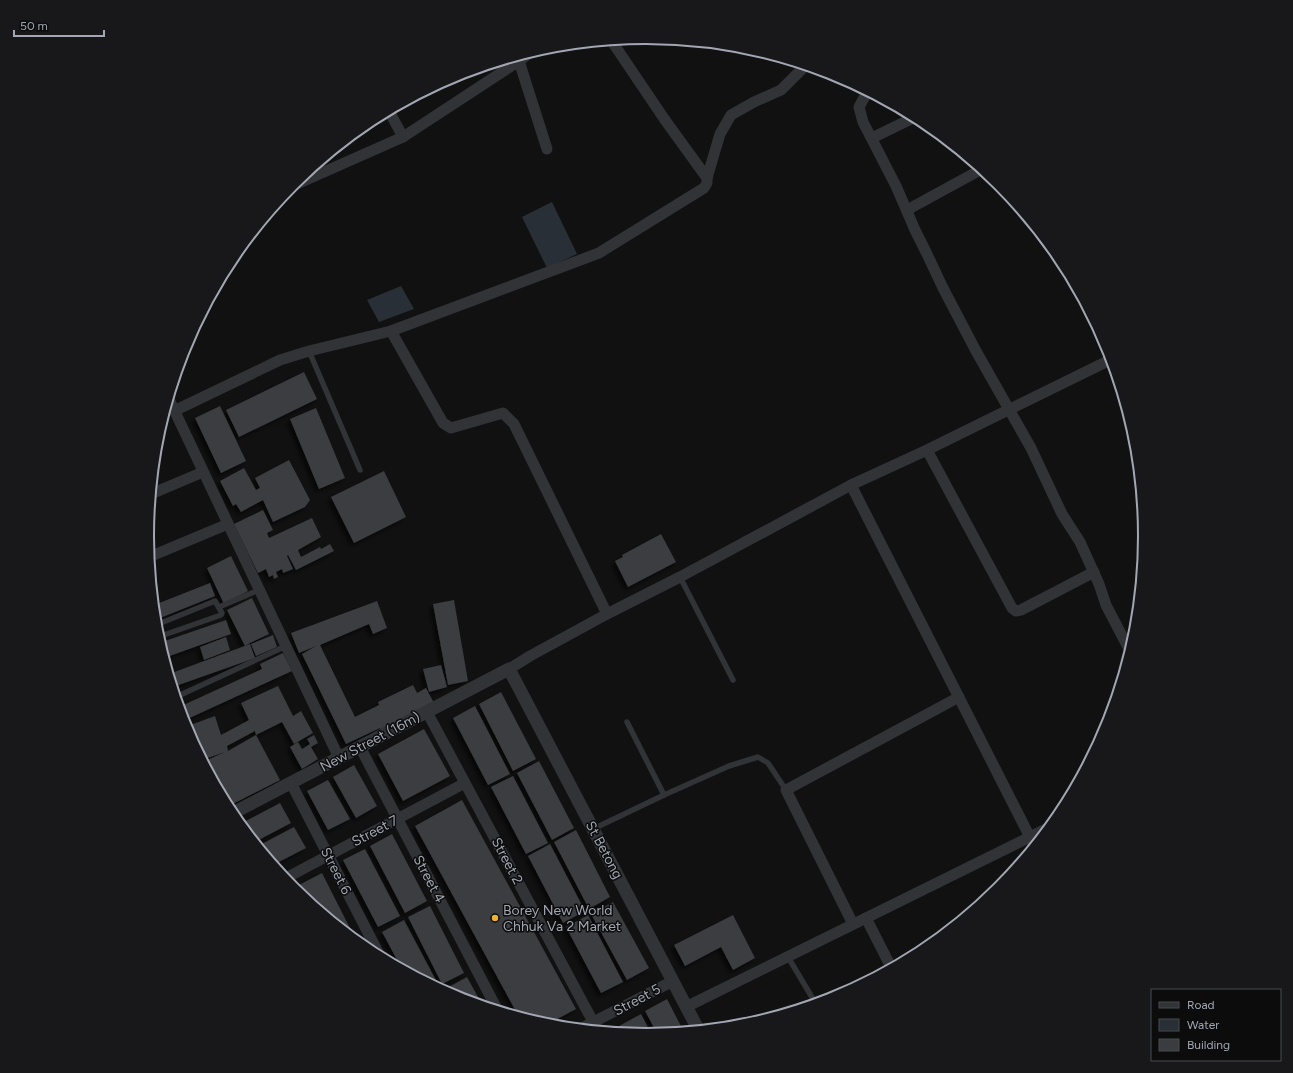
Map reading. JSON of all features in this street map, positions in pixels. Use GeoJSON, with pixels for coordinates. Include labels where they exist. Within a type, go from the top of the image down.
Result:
{"type":"FeatureCollection","features":[{"type":"Feature","properties":{"kind":"street"},"geometry":{"type":"LineString","coordinates":[[615,45],[665,120],[707,178]]}},
{"type":"Feature","properties":{"kind":"street"},"geometry":{"type":"LineString","coordinates":[[312,175],[402,137],[519,61],[547,149]]}},
{"type":"Feature","properties":{"kind":"street"},"geometry":{"type":"LineString","coordinates":[[174,411],[280,360],[309,351],[391,331],[599,253],[704,188],[707,183],[707,178],[720,134],[732,115],[754,102],[781,90],[803,69]]}},
{"type":"Feature","properties":{"kind":"street"},"geometry":{"type":"LineString","coordinates":[[865,96],[860,107],[863,122],[907,210],[943,288],[1008,410],[1031,448],[1062,514],[1080,542],[1094,572],[1106,605],[1127,645]]}},
{"type":"Feature","properties":{"kind":"street"},"geometry":{"type":"LineString","coordinates":[[391,116],[402,137]]}},
{"type":"Feature","properties":{"kind":"street"},"geometry":{"type":"LineString","coordinates":[[872,138],[909,120]]}},
{"type":"Feature","properties":{"kind":"street"},"geometry":{"type":"LineString","coordinates":[[907,210],[977,172]]}},
{"type":"Feature","properties":{"kind":"street"},"geometry":{"type":"LineString","coordinates":[[391,331],[443,423],[451,428],[503,413],[514,424],[607,614]]}},
{"type":"Feature","properties":{"kind":"street"},"geometry":{"type":"LineString","coordinates":[[508,669],[607,614],[680,577],[851,485],[927,450],[1107,361]]}},
{"type":"Feature","properties":{"kind":"street"},"geometry":{"type":"LineString","coordinates":[[172,406],[339,758]]}},
{"type":"Feature","properties":{"kind":"street"},"geometry":{"type":"LineString","coordinates":[[927,450],[1012,608],[1016,611],[1021,610],[1094,572]]}},
{"type":"Feature","properties":{"kind":"street"},"geometry":{"type":"LineString","coordinates":[[156,492],[203,472]]}},
{"type":"Feature","properties":{"kind":"street"},"geometry":{"type":"LineString","coordinates":[[686,1007],[853,924],[1032,842],[851,485]]}},
{"type":"Feature","properties":{"kind":"street"},"geometry":{"type":"LineString","coordinates":[[155,555],[228,524]]}},
{"type":"Feature","properties":{"kind":"street","name":"New Street (16m)"},"geometry":{"type":"LineString","coordinates":[[237,811],[508,669]]}},
{"type":"Feature","properties":{"kind":"street","name":"St Betong"},"geometry":{"type":"LineString","coordinates":[[508,669],[696,1026]]}},
{"type":"Feature","properties":{"kind":"street"},"geometry":{"type":"LineString","coordinates":[[853,924],[786,790],[959,697]]}},
{"type":"Feature","properties":{"kind":"street","name":"Street 2"},"geometry":{"type":"LineString","coordinates":[[428,712],[596,1026]]}},
{"type":"Feature","properties":{"kind":"street","name":"Street 4"},"geometry":{"type":"LineString","coordinates":[[360,747],[495,1005]]}},
{"type":"Feature","properties":{"kind":"street","name":"Street 6"},"geometry":{"type":"LineString","coordinates":[[291,783],[376,948]]}},
{"type":"Feature","properties":{"kind":"street","name":"Street 7"},"geometry":{"type":"LineString","coordinates":[[290,876],[465,783]]}},
{"type":"Feature","properties":{"kind":"street"},"geometry":{"type":"LineString","coordinates":[[866,918],[890,965]]}},
{"type":"Feature","properties":{"kind":"street","name":"Street 5"},"geometry":{"type":"LineString","coordinates":[[597,1026],[673,981]]}},
{"type":"Feature","properties":{"kind":"lane"},"geometry":{"type":"LineString","coordinates":[[309,351],[360,470]]}},
{"type":"Feature","properties":{"kind":"lane"},"geometry":{"type":"LineString","coordinates":[[680,577],[733,680]]}},
{"type":"Feature","properties":{"kind":"lane"},"geometry":{"type":"LineString","coordinates":[[219,607],[259,590]]}},
{"type":"Feature","properties":{"kind":"lane"},"geometry":{"type":"LineString","coordinates":[[161,623],[216,601],[222,613],[221,615],[164,635]]}},
{"type":"Feature","properties":{"kind":"lane"},"geometry":{"type":"LineString","coordinates":[[180,695],[286,646]]}},
{"type":"Feature","properties":{"kind":"lane"},"geometry":{"type":"LineString","coordinates":[[627,722],[664,795]]}},
{"type":"Feature","properties":{"kind":"lane"},"geometry":{"type":"LineString","coordinates":[[593,829],[729,766],[758,757],[768,763],[786,790]]}},
{"type":"Feature","properties":{"kind":"lane"},"geometry":{"type":"LineString","coordinates":[[788,957],[814,1000]]}},
{"type":"Feature","properties":{"kind":"water"},"geometry":{"type":"Polygon","coordinates":[[[552,202],[577,254],[547,268],[522,217],[552,202]]]}},
{"type":"Feature","properties":{"kind":"water"},"geometry":{"type":"Polygon","coordinates":[[[401,286],[414,309],[379,322],[367,300],[401,286]]]}},
{"type":"Feature","properties":{"kind":"building"},"geometry":{"type":"Polygon","coordinates":[[[304,372],[317,399],[239,437],[226,410],[304,372]]]}},
{"type":"Feature","properties":{"kind":"building"},"geometry":{"type":"Polygon","coordinates":[[[220,406],[246,461],[221,473],[195,418],[220,406]]]}},
{"type":"Feature","properties":{"kind":"building"},"geometry":{"type":"Polygon","coordinates":[[[316,408],[345,478],[319,489],[290,419],[316,408]]]}},
{"type":"Feature","properties":{"kind":"building"},"geometry":{"type":"Polygon","coordinates":[[[289,460],[310,500],[305,507],[273,522],[263,500],[241,512],[236,504],[233,506],[220,481],[244,468],[256,490],[260,488],[255,478],[289,460]]]}},
{"type":"Feature","properties":{"kind":"building"},"geometry":{"type":"Polygon","coordinates":[[[384,471],[406,517],[354,543],[331,497],[384,471]]]}},
{"type":"Feature","properties":{"kind":"building"},"geometry":{"type":"Polygon","coordinates":[[[263,510],[273,530],[267,533],[269,538],[312,518],[321,537],[298,550],[301,557],[320,547],[321,549],[330,544],[334,551],[296,570],[288,555],[287,556],[293,569],[283,573],[282,569],[276,572],[278,577],[274,579],[273,575],[269,577],[266,569],[258,573],[234,524],[263,510]]]}},
{"type":"Feature","properties":{"kind":"building"},"geometry":{"type":"Polygon","coordinates":[[[661,534],[676,562],[628,587],[615,561],[623,557],[622,555],[661,534]]]}},
{"type":"Feature","properties":{"kind":"building"},"geometry":{"type":"Polygon","coordinates":[[[231,556],[248,591],[224,604],[207,568],[231,556]]]}},
{"type":"Feature","properties":{"kind":"building"},"geometry":{"type":"Polygon","coordinates":[[[210,583],[215,596],[161,618],[158,603],[210,583]]]}},
{"type":"Feature","properties":{"kind":"building"},"geometry":{"type":"Polygon","coordinates":[[[252,598],[269,634],[245,646],[227,610],[252,598]]]}},
{"type":"Feature","properties":{"kind":"building"},"geometry":{"type":"Polygon","coordinates":[[[454,600],[468,681],[448,685],[433,604],[454,600]]]}},
{"type":"Feature","properties":{"kind":"building"},"geometry":{"type":"Polygon","coordinates":[[[377,601],[387,628],[373,634],[369,624],[320,645],[355,717],[379,705],[378,702],[413,685],[417,693],[426,688],[434,703],[381,732],[380,728],[346,744],[302,654],[316,646],[299,653],[291,633],[377,601]]]}},
{"type":"Feature","properties":{"kind":"building"},"geometry":{"type":"Polygon","coordinates":[[[226,620],[231,634],[169,656],[165,641],[226,620]]]}},
{"type":"Feature","properties":{"kind":"building"},"geometry":{"type":"Polygon","coordinates":[[[273,635],[277,647],[256,656],[251,644],[273,635]]]}},
{"type":"Feature","properties":{"kind":"building"},"geometry":{"type":"Polygon","coordinates":[[[226,637],[230,650],[204,660],[200,647],[226,637]]]}},
{"type":"Feature","properties":{"kind":"building"},"geometry":{"type":"Polygon","coordinates":[[[250,644],[255,658],[177,685],[173,672],[250,644]]]}},
{"type":"Feature","properties":{"kind":"building"},"geometry":{"type":"Polygon","coordinates":[[[283,653],[292,671],[189,718],[184,705],[262,669],[260,664],[283,653]]]}},
{"type":"Feature","properties":{"kind":"building"},"geometry":{"type":"Polygon","coordinates":[[[441,665],[447,687],[429,692],[423,669],[441,665]]]}},
{"type":"Feature","properties":{"kind":"building"},"geometry":{"type":"Polygon","coordinates":[[[278,686],[293,716],[301,711],[313,733],[294,744],[282,722],[256,735],[280,780],[233,804],[208,760],[225,752],[207,758],[191,725],[215,716],[221,735],[249,720],[241,703],[278,686]],[[255,731],[227,746],[228,751],[256,735],[255,731]]]}},
{"type":"Feature","properties":{"kind":"building"},"geometry":{"type":"Polygon","coordinates":[[[501,692],[536,759],[513,771],[479,704],[501,692]]]}},
{"type":"Feature","properties":{"kind":"building"},"geometry":{"type":"Polygon","coordinates":[[[475,706],[510,774],[488,785],[453,718],[475,706]]]}},
{"type":"Feature","properties":{"kind":"building"},"geometry":{"type":"Polygon","coordinates":[[[424,729],[450,776],[403,801],[378,754],[424,729]]]}},
{"type":"Feature","properties":{"kind":"building"},"geometry":{"type":"Polygon","coordinates":[[[314,735],[318,743],[311,747],[318,759],[302,769],[290,747],[298,742],[302,749],[310,744],[307,739],[314,735]]]}},
{"type":"Feature","properties":{"kind":"building"},"geometry":{"type":"Polygon","coordinates":[[[539,761],[574,828],[552,840],[517,773],[539,761]]]}},
{"type":"Feature","properties":{"kind":"building"},"geometry":{"type":"Polygon","coordinates":[[[354,765],[377,806],[356,818],[333,777],[354,765]]]}},
{"type":"Feature","properties":{"kind":"building"},"geometry":{"type":"Polygon","coordinates":[[[513,776],[548,843],[526,854],[491,787],[513,776]]]}},
{"type":"Feature","properties":{"kind":"building"},"geometry":{"type":"Polygon","coordinates":[[[328,780],[350,819],[328,830],[307,791],[328,780]]]}},
{"type":"Feature","properties":{"kind":"building","name":"Borey New World Chhuk Va 2 Market"},"geometry":{"type":"Polygon","coordinates":[[[462,800],[576,1009],[554,1021],[516,1011],[415,826],[462,800]]]}},
{"type":"Feature","properties":{"kind":"building"},"geometry":{"type":"Polygon","coordinates":[[[280,803],[291,823],[259,840],[245,821],[280,803]]]}},
{"type":"Feature","properties":{"kind":"building"},"geometry":{"type":"Polygon","coordinates":[[[294,827],[306,848],[278,863],[262,844],[294,827]]]}},
{"type":"Feature","properties":{"kind":"building"},"geometry":{"type":"Polygon","coordinates":[[[576,830],[610,897],[589,909],[554,842],[576,830]]]}},
{"type":"Feature","properties":{"kind":"building"},"geometry":{"type":"Polygon","coordinates":[[[392,834],[427,901],[405,913],[370,846],[392,834]]]}},
{"type":"Feature","properties":{"kind":"building"},"geometry":{"type":"Polygon","coordinates":[[[550,844],[585,911],[563,923],[528,856],[550,844]]]}},
{"type":"Feature","properties":{"kind":"building"},"geometry":{"type":"Polygon","coordinates":[[[365,849],[400,916],[378,927],[343,860],[365,849]]]}},
{"type":"Feature","properties":{"kind":"building"},"geometry":{"type":"Polygon","coordinates":[[[322,873],[351,930],[322,907],[299,885],[322,873]]]}},
{"type":"Feature","properties":{"kind":"building"},"geometry":{"type":"Polygon","coordinates":[[[613,902],[649,968],[627,980],[591,914],[613,902]]]}},
{"type":"Feature","properties":{"kind":"building"},"geometry":{"type":"Polygon","coordinates":[[[430,906],[464,973],[442,984],[408,917],[430,906]]]}},
{"type":"Feature","properties":{"kind":"building"},"geometry":{"type":"Polygon","coordinates":[[[588,915],[623,982],[601,993],[566,927],[588,915]]]}},
{"type":"Feature","properties":{"kind":"building"},"geometry":{"type":"Polygon","coordinates":[[[733,915],[755,958],[733,970],[721,947],[685,966],[674,945],[733,915]]]}},
{"type":"Feature","properties":{"kind":"building"},"geometry":{"type":"Polygon","coordinates":[[[404,920],[437,982],[398,962],[382,932],[404,920]]]}},
{"type":"Feature","properties":{"kind":"building"},"geometry":{"type":"Polygon","coordinates":[[[467,977],[480,1000],[458,992],[448,987],[467,977]]]}},
{"type":"Feature","properties":{"kind":"building"},"geometry":{"type":"Polygon","coordinates":[[[667,999],[682,1028],[655,1029],[645,1011],[667,999]]]}},
{"type":"Feature","properties":{"kind":"building"},"geometry":{"type":"Polygon","coordinates":[[[641,1014],[649,1029],[620,1028],[619,1026],[641,1014]]]}},
{"type":"Feature","properties":{"kind":"place","name":"Borey New World Chhuk Va 2 Market"},"geometry":{"type":"Point","coordinates":[495,918]}}]}
